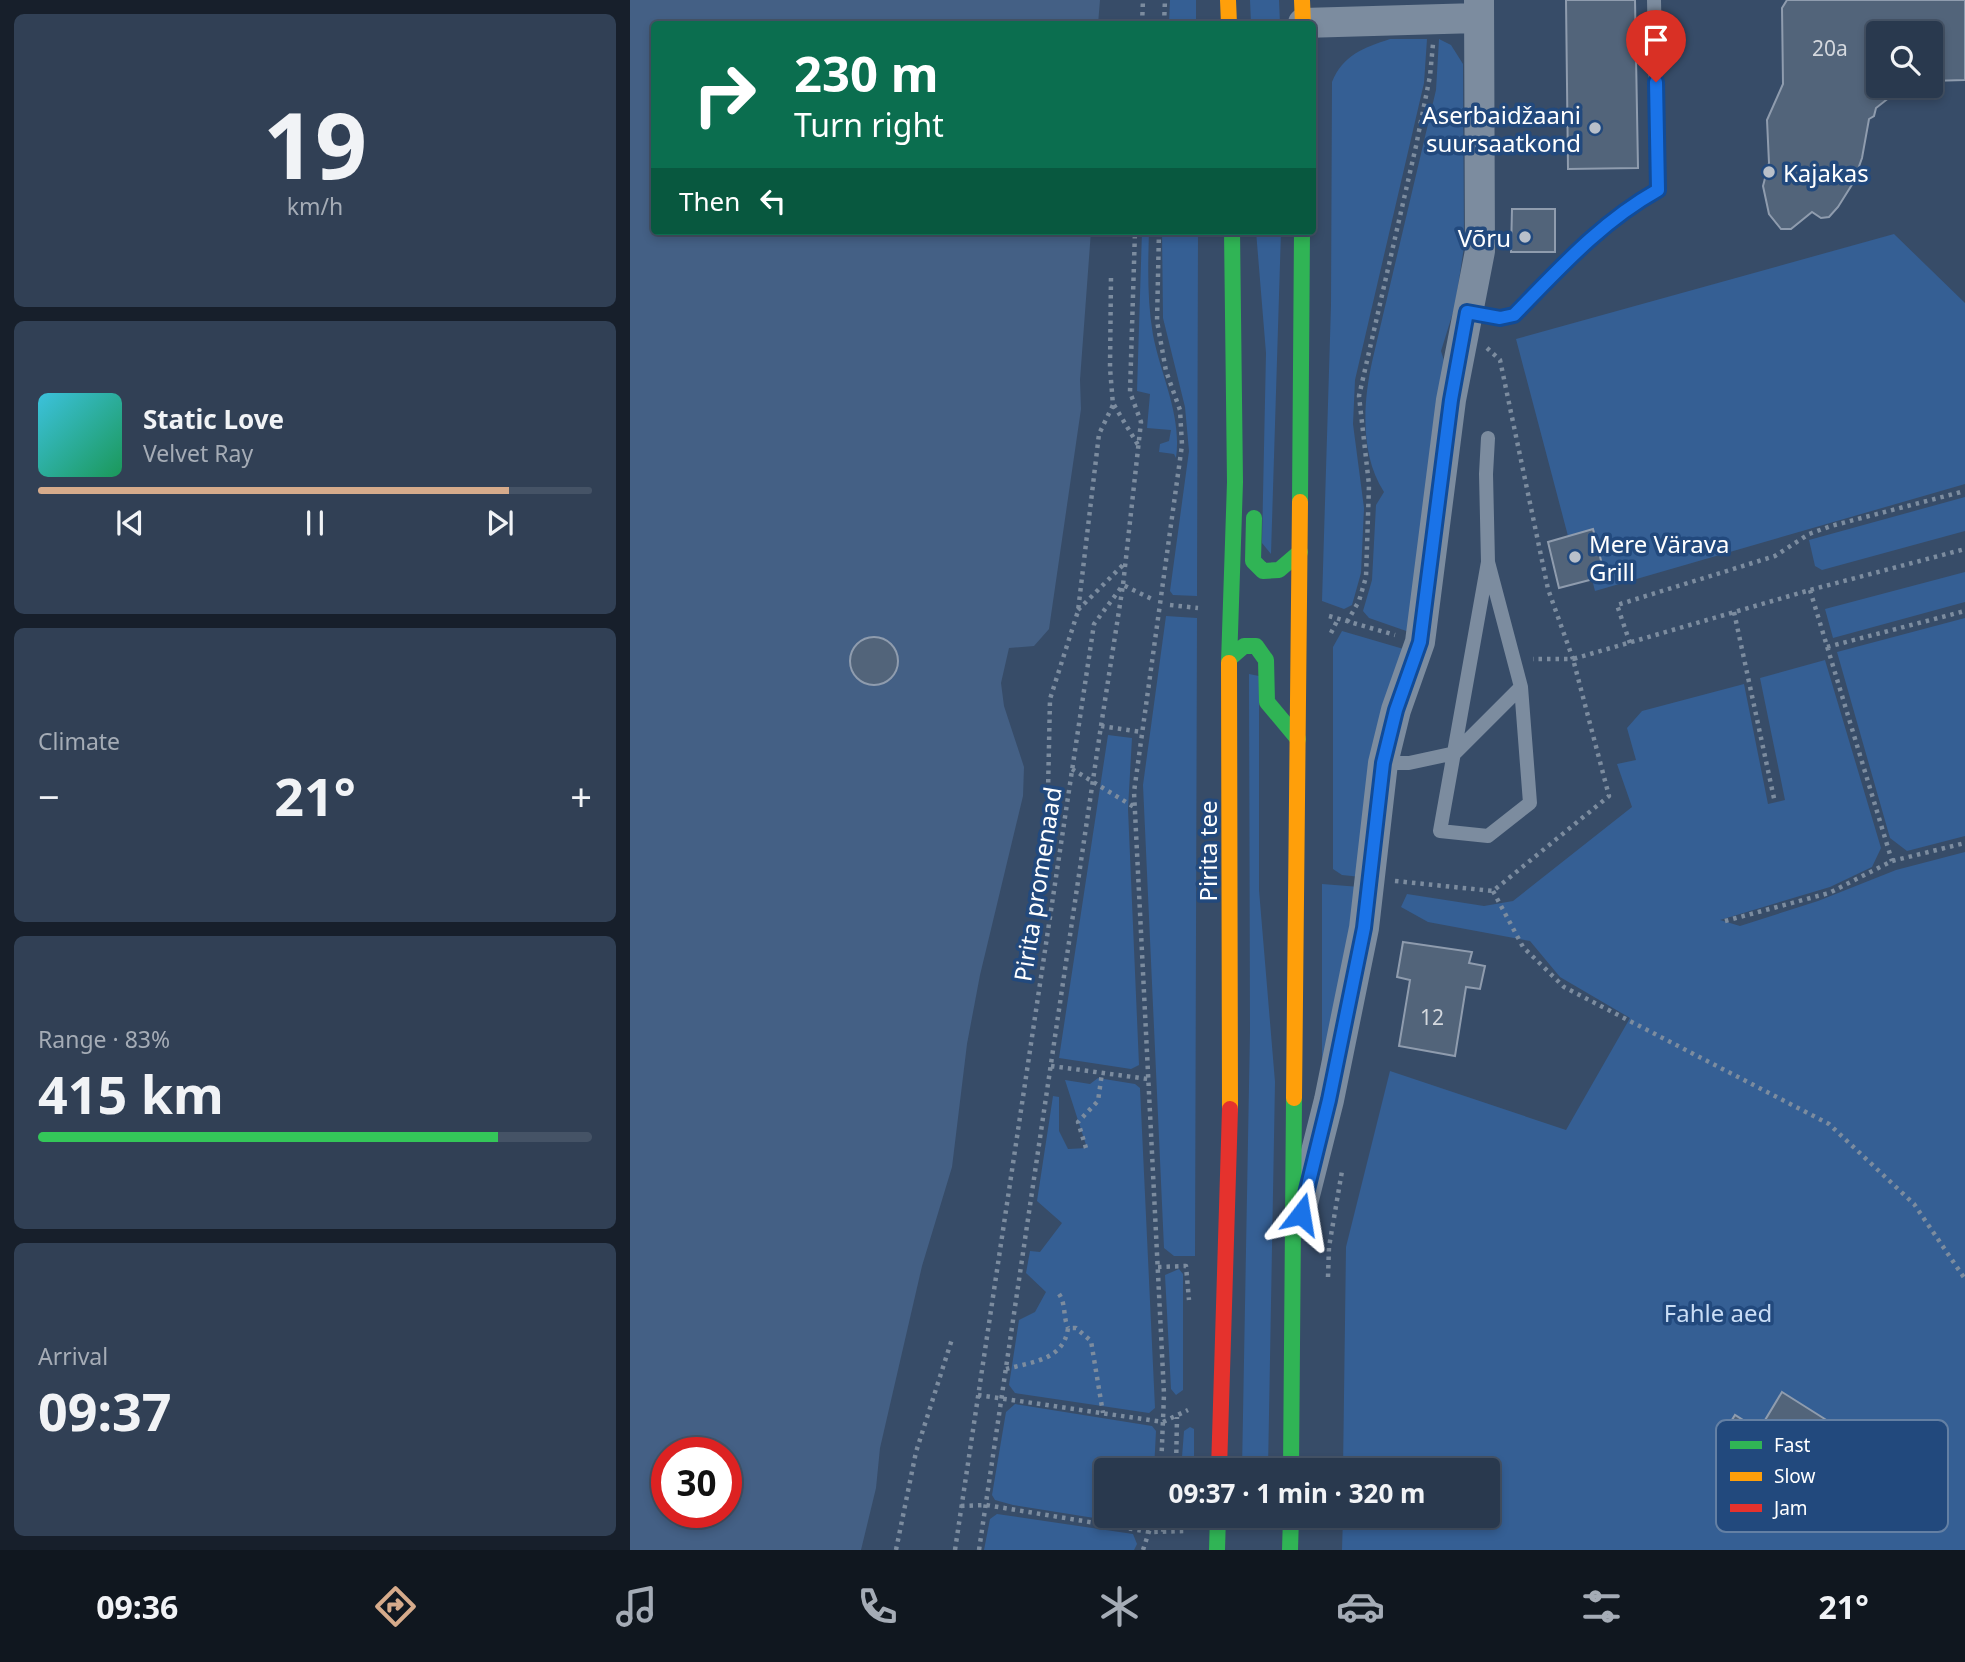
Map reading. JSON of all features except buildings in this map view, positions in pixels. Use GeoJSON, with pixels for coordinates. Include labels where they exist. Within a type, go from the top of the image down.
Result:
{"type":"FeatureCollection","features":[{"type":"Feature","properties":{"kind":"main road"},"geometry":{"type":"LineString","coordinates":[[1228,0],[1229,21]]}},
{"type":"Feature","properties":{"kind":"main road","name":"Pirita tee"},"geometry":{"type":"LineString","coordinates":[[1219,1458],[1230,1104],[1229,659],[1236,482],[1232,235]]}},
{"type":"Feature","properties":{"kind":"main road"},"geometry":{"type":"LineString","coordinates":[[1292,1458],[1301,235]]}},
{"type":"Feature","properties":{"kind":"main road"},"geometry":{"type":"LineString","coordinates":[[1236,482],[1254,516],[1253,561],[1264,571],[1279,570],[1300,552]]}},
{"type":"Feature","properties":{"kind":"main road"},"geometry":{"type":"LineString","coordinates":[[1229,659],[1244,646],[1256,646],[1266,660],[1267,702],[1298,739]]}},
{"type":"Feature","properties":{"kind":"main road"},"geometry":{"type":"LineString","coordinates":[[1217,1550],[1218,1528]]}},
{"type":"Feature","properties":{"kind":"main road"},"geometry":{"type":"LineString","coordinates":[[1290,1550],[1291,1528]]}},
{"type":"Feature","properties":{"kind":"street"},"geometry":{"type":"LineString","coordinates":[[1295,1237],[1329,1100],[1364,928],[1381,889],[1383,763],[1396,710],[1420,642],[1451,400],[1480,251],[1479,9],[1432,20],[1302,16]]}},
{"type":"Feature","properties":{"kind":"lane"},"geometry":{"type":"LineString","coordinates":[[1467,312],[1500,318],[1514,315],[1593,233],[1622,210],[1658,190],[1654,0]]}},
{"type":"Feature","properties":{"kind":"lane"},"geometry":{"type":"LineString","coordinates":[[1488,438],[1488,562],[1440,831],[1488,836],[1531,803],[1521,687],[1488,562]]}},
{"type":"Feature","properties":{"kind":"lane"},"geometry":{"type":"LineString","coordinates":[[1383,763],[1409,763],[1455,753],[1521,687]]}},
{"type":"Feature","properties":{"kind":"path"},"geometry":{"type":"LineString","coordinates":[[1142,21],[1143,0]]}},
{"type":"Feature","properties":{"kind":"path"},"geometry":{"type":"LineString","coordinates":[[1164,21],[1165,0]]}},
{"type":"Feature","properties":{"kind":"path"},"geometry":{"type":"LineString","coordinates":[[1347,622],[1359,601],[1366,577],[1369,485],[1359,396],[1430,76],[1432,20]]}},
{"type":"Feature","properties":{"kind":"path","name":"Pirita promenaad"},"geometry":{"type":"LineString","coordinates":[[955,1550],[1094,624],[1123,585],[1141,422],[1130,392],[1135,235]]}},
{"type":"Feature","properties":{"kind":"path"},"geometry":{"type":"LineString","coordinates":[[1159,235],[1157,321],[1166,371],[1180,410],[1182,444],[1142,732],[1135,807],[1158,1267],[1163,1422],[1162,1458]]}},
{"type":"Feature","properties":{"kind":"path"},"geometry":{"type":"LineString","coordinates":[[1111,276],[1110,368],[1113,405],[1138,444]]}},
{"type":"Feature","properties":{"kind":"path"},"geometry":{"type":"LineString","coordinates":[[1480,343],[1500,360],[1542,564],[1573,659]]}},
{"type":"Feature","properties":{"kind":"path"},"geometry":{"type":"LineString","coordinates":[[1048,791],[1050,699],[1078,611],[1099,434],[1113,405]]}},
{"type":"Feature","properties":{"kind":"path"},"geometry":{"type":"LineString","coordinates":[[1629,643],[1617,605],[1774,556],[1809,534],[1965,491]]}},
{"type":"Feature","properties":{"kind":"path"},"geometry":{"type":"LineString","coordinates":[[1611,648],[1810,590],[1965,549]]}},
{"type":"Feature","properties":{"kind":"path"},"geometry":{"type":"LineString","coordinates":[[1078,611],[1126,562]]}},
{"type":"Feature","properties":{"kind":"path"},"geometry":{"type":"LineString","coordinates":[[979,1550],[1006,1369],[1020,1296],[1051,1066],[1123,585],[1154,600]]}},
{"type":"Feature","properties":{"kind":"path"},"geometry":{"type":"LineString","coordinates":[[1810,590],[1892,861]]}},
{"type":"Feature","properties":{"kind":"path"},"geometry":{"type":"LineString","coordinates":[[1170,605],[1198,608]]}},
{"type":"Feature","properties":{"kind":"path"},"geometry":{"type":"LineString","coordinates":[[1827,647],[1965,611]]}},
{"type":"Feature","properties":{"kind":"path"},"geometry":{"type":"LineString","coordinates":[[1734,612],[1775,803]]}},
{"type":"Feature","properties":{"kind":"path"},"geometry":{"type":"LineString","coordinates":[[1327,641],[1338,619]]}},
{"type":"Feature","properties":{"kind":"path"},"geometry":{"type":"LineString","coordinates":[[1101,726],[1142,732]]}},
{"type":"Feature","properties":{"kind":"path"},"geometry":{"type":"LineString","coordinates":[[1072,769],[1135,807]]}},
{"type":"Feature","properties":{"kind":"path"},"geometry":{"type":"LineString","coordinates":[[1725,922],[1829,893],[1892,861],[1965,843]]}},
{"type":"Feature","properties":{"kind":"path"},"geometry":{"type":"LineString","coordinates":[[1493,891],[1523,947],[1564,987],[1829,1125],[1913,1204],[1965,1279]]}},
{"type":"Feature","properties":{"kind":"path"},"geometry":{"type":"LineString","coordinates":[[1051,1066],[1148,1079]]}},
{"type":"Feature","properties":{"kind":"path"},"geometry":{"type":"LineString","coordinates":[[1086,1148],[1078,1122],[1098,1101],[1102,1073]]}},
{"type":"Feature","properties":{"kind":"path"},"geometry":{"type":"LineString","coordinates":[[1328,1289],[1329,1247],[1343,1166]]}},
{"type":"Feature","properties":{"kind":"path"},"geometry":{"type":"LineString","coordinates":[[1158,1267],[1186,1266],[1190,1308]]}},
{"type":"Feature","properties":{"kind":"path"},"geometry":{"type":"LineString","coordinates":[[1006,1369],[1053,1356],[1067,1340],[1068,1328],[1063,1317],[1063,1300],[1059,1294]]}},
{"type":"Feature","properties":{"kind":"path"},"geometry":{"type":"LineString","coordinates":[[1068,1328],[1076,1328],[1091,1341],[1103,1413]]}},
{"type":"Feature","properties":{"kind":"path"},"geometry":{"type":"LineString","coordinates":[[896,1550],[916,1452],[952,1339]]}},
{"type":"Feature","properties":{"kind":"path"},"geometry":{"type":"LineString","coordinates":[[978,1395],[1163,1422],[1188,1413],[1189,1400]]}},
{"type":"Feature","properties":{"kind":"path"},"geometry":{"type":"LineString","coordinates":[[1176,1458],[1177,1417]]}},
{"type":"Feature","properties":{"kind":"path"},"geometry":{"type":"LineString","coordinates":[[961,1506],[986,1505],[1150,1532],[1189,1531],[1185,1541]]}},
{"type":"Feature","properties":{"kind":"path"},"geometry":{"type":"LineString","coordinates":[[1143,1550],[1151,1528]]}},
{"type":"Feature","properties":{"kind":"path"},"geometry":{"type":"LineString","coordinates":[[1163,1532],[1164,1528]]}},
{"type":"Feature","properties":{"kind":"green space"},"geometry":{"type":"Polygon","coordinates":[[[1170,0],[1196,0],[1196,21],[1169,21],[1170,0]]]}},
{"type":"Feature","properties":{"kind":"green space"},"geometry":{"type":"Polygon","coordinates":[[[1250,0],[1279,0],[1280,21],[1251,21],[1250,0]]]}},
{"type":"Feature","properties":{"kind":"green space"},"geometry":{"type":"Polygon","coordinates":[[[1390,39],[1427,39],[1424,83],[1355,380],[1353,424],[1364,508],[1361,573],[1352,605],[1344,609],[1322,601],[1331,305],[1332,82],[1348,59],[1390,39]]]}},
{"type":"Feature","properties":{"kind":"green space"},"geometry":{"type":"Polygon","coordinates":[[[1439,39],[1451,45],[1463,64],[1464,247],[1455,306],[1441,351],[1445,364],[1412,633],[1369,618],[1363,611],[1372,580],[1376,505],[1384,492],[1376,477],[1367,445],[1366,411],[1372,362],[1436,90],[1439,39]]]}},
{"type":"Feature","properties":{"kind":"green space"},"geometry":{"type":"Polygon","coordinates":[[[1894,234],[1965,303],[1965,484],[1595,591],[1592,579],[1605,576],[1593,529],[1568,536],[1516,339],[1894,234]]]}},
{"type":"Feature","properties":{"kind":"green space"},"geometry":{"type":"Polygon","coordinates":[[[1142,235],[1149,235],[1151,322],[1176,427],[1176,458],[1174,454],[1159,452],[1160,444],[1169,441],[1171,430],[1147,428],[1150,394],[1137,391],[1142,235]]]}},
{"type":"Feature","properties":{"kind":"green space"},"geometry":{"type":"Polygon","coordinates":[[[1162,235],[1198,235],[1197,596],[1173,595],[1170,591],[1189,451],[1185,407],[1163,318],[1162,235]]]}},
{"type":"Feature","properties":{"kind":"green space"},"geometry":{"type":"Polygon","coordinates":[[[1256,235],[1281,235],[1271,554],[1262,543],[1266,353],[1256,235]]]}},
{"type":"Feature","properties":{"kind":"green space"},"geometry":{"type":"Polygon","coordinates":[[[1965,497],[1965,531],[1822,570],[1815,566],[1809,540],[1965,497]]]}},
{"type":"Feature","properties":{"kind":"green space"},"geometry":{"type":"Polygon","coordinates":[[[1965,572],[1965,602],[1833,638],[1825,609],[1965,572]]]}},
{"type":"Feature","properties":{"kind":"green space"},"geometry":{"type":"Polygon","coordinates":[[[1166,616],[1197,618],[1195,1256],[1174,1256],[1164,1248],[1143,785],[1166,616]]]}},
{"type":"Feature","properties":{"kind":"green space"},"geometry":{"type":"Polygon","coordinates":[[[1965,618],[1965,836],[1907,851],[1890,838],[1837,652],[1965,618]]]}},
{"type":"Feature","properties":{"kind":"green space"},"geometry":{"type":"Polygon","coordinates":[[[1342,631],[1407,650],[1361,877],[1342,875],[1333,869],[1333,647],[1342,631]]]}},
{"type":"Feature","properties":{"kind":"green space","name":"Fahle aed"},"geometry":{"type":"Polygon","coordinates":[[[1825,660],[1881,848],[1872,867],[1830,887],[1720,920],[1740,926],[1818,901],[1896,870],[1965,852],[1965,1550],[1342,1550],[1343,1528],[1500,1528],[1500,1458],[1343,1458],[1346,1247],[1390,1071],[1566,1130],[1630,1018],[1560,977],[1530,941],[1428,922],[1401,907],[1407,894],[1484,906],[1513,901],[1632,807],[1617,764],[1636,760],[1627,728],[1642,711],[1744,684],[1768,804],[1785,800],[1760,678],[1825,660]]]}},
{"type":"Feature","properties":{"kind":"green space"},"geometry":{"type":"Polygon","coordinates":[[[1249,674],[1259,676],[1259,890],[1275,1082],[1268,1458],[1242,1458],[1250,1031],[1249,674]]]}},
{"type":"Feature","properties":{"kind":"green space"},"geometry":{"type":"Polygon","coordinates":[[[1108,735],[1132,738],[1128,809],[1139,1065],[1131,1069],[1059,1058],[1108,735]]]}},
{"type":"Feature","properties":{"kind":"green space"},"geometry":{"type":"Polygon","coordinates":[[[1322,884],[1360,887],[1322,1074],[1322,884]]]}},
{"type":"Feature","properties":{"kind":"green space"},"geometry":{"type":"Polygon","coordinates":[[[1098,1078],[1135,1084],[1140,1088],[1155,1408],[1149,1413],[1015,1393],[1009,1385],[1019,1320],[1035,1312],[1046,1292],[1026,1273],[1030,1251],[1040,1252],[1062,1223],[1037,1201],[1053,1096],[1059,1097],[1059,1131],[1068,1149],[1087,1148],[1065,1080],[1090,1084],[1098,1078]]]}},
{"type":"Feature","properties":{"kind":"green space"},"geometry":{"type":"Polygon","coordinates":[[[1179,1269],[1183,1274],[1183,1390],[1176,1395],[1171,1389],[1165,1275],[1179,1269]]]}},
{"type":"Feature","properties":{"kind":"green space"},"geometry":{"type":"Polygon","coordinates":[[[1015,1404],[1152,1426],[1156,1431],[1155,1458],[1094,1458],[1094,1518],[995,1500],[992,1495],[1006,1412],[1015,1404]]]}},
{"type":"Feature","properties":{"kind":"green space"},"geometry":{"type":"Polygon","coordinates":[[[1190,1427],[1194,1429],[1194,1458],[1182,1458],[1184,1431],[1190,1427]]]}},
{"type":"Feature","properties":{"kind":"green space"},"geometry":{"type":"Polygon","coordinates":[[[997,1514],[1133,1534],[1137,1544],[1134,1550],[984,1550],[990,1519],[997,1514]]]}},
{"type":"Feature","properties":{"kind":"shaded area"},"geometry":{"type":"Polygon","coordinates":[[[630,0],[1100,0],[1098,21],[651,21],[651,235],[1091,235],[1080,380],[1081,409],[1049,629],[1034,646],[1009,648],[1001,683],[1004,706],[1024,767],[1023,796],[980,975],[967,1044],[952,1167],[922,1266],[880,1448],[876,1488],[861,1550],[630,1550],[630,0]]]}},
{"type":"Feature","properties":{"kind":"traffic: fast"},"geometry":{"type":"LineString","coordinates":[[1229,663],[1235,482],[1232,235]]}},
{"type":"Feature","properties":{"kind":"traffic: fast"},"geometry":{"type":"LineString","coordinates":[[1300,502],[1302,235]]}},
{"type":"Feature","properties":{"kind":"traffic: fast"},"geometry":{"type":"LineString","coordinates":[[1254,518],[1253,561],[1263,571],[1279,570],[1300,552]]}},
{"type":"Feature","properties":{"kind":"traffic: fast"},"geometry":{"type":"LineString","coordinates":[[1229,659],[1244,646],[1256,646],[1266,660],[1267,702],[1298,739]]}},
{"type":"Feature","properties":{"kind":"traffic: fast"},"geometry":{"type":"LineString","coordinates":[[1291,1458],[1294,1098]]}},
{"type":"Feature","properties":{"kind":"traffic: fast"},"geometry":{"type":"LineString","coordinates":[[1217,1550],[1218,1528]]}},
{"type":"Feature","properties":{"kind":"traffic: fast"},"geometry":{"type":"LineString","coordinates":[[1290,1550],[1291,1528]]}},
{"type":"Feature","properties":{"kind":"traffic: slow"},"geometry":{"type":"LineString","coordinates":[[1228,0],[1229,21]]}},
{"type":"Feature","properties":{"kind":"traffic: slow"},"geometry":{"type":"LineString","coordinates":[[1302,0],[1303,21]]}},
{"type":"Feature","properties":{"kind":"traffic: slow"},"geometry":{"type":"LineString","coordinates":[[1294,1098],[1300,502]]}},
{"type":"Feature","properties":{"kind":"traffic: slow"},"geometry":{"type":"LineString","coordinates":[[1229,663],[1230,1109]]}},
{"type":"Feature","properties":{"kind":"traffic: jam"},"geometry":{"type":"LineString","coordinates":[[1219,1458],[1230,1109]]}},
{"type":"Feature","properties":{"kind":"place","name":"Aserbaidžaani suursaatkond"},"geometry":{"type":"Point","coordinates":[1595,128]}},
{"type":"Feature","properties":{"kind":"place","name":"Kajakas"},"geometry":{"type":"Point","coordinates":[1769,172]}},
{"type":"Feature","properties":{"kind":"place","name":"Võru"},"geometry":{"type":"Point","coordinates":[1525,237]}},
{"type":"Feature","properties":{"kind":"place","name":"Mere Värava Grill"},"geometry":{"type":"Point","coordinates":[1575,557]}},
{"type":"Feature","properties":{"kind":"route"},"geometry":{"type":"LineString","coordinates":[[1301,1214],[1329,1100],[1364,928],[1383,763],[1396,710],[1420,642],[1451,400],[1467,312],[1500,318],[1514,315],[1593,233],[1622,210],[1658,190],[1656,82]]}}]}
